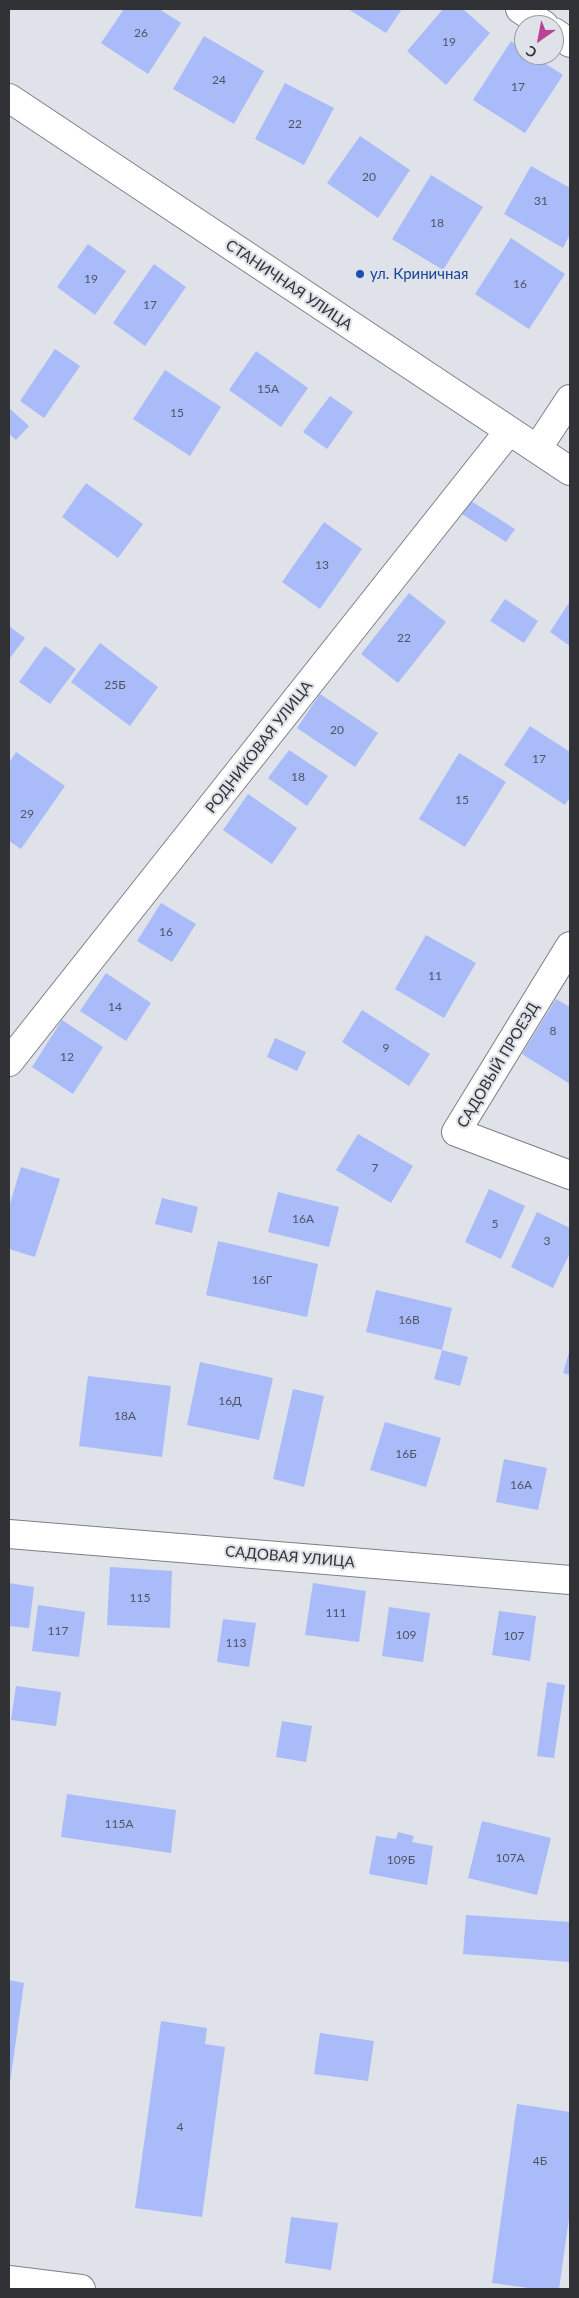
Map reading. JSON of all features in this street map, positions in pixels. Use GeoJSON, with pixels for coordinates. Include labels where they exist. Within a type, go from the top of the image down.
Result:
{"type":"FeatureCollection","features":[{"type":"Feature","properties":{"kind":"street","name":"СТАНИЧНАЯ УЛИЦА"},"geometry":{"type":"LineString","coordinates":[[9,98],[570,471]]}},
{"type":"Feature","properties":{"kind":"street"},"geometry":{"type":"LineString","coordinates":[[537,449],[570,399]]}},
{"type":"Feature","properties":{"kind":"street","name":"РОДНИКОВАЯ УЛИЦА"},"geometry":{"type":"LineString","coordinates":[[9,1062],[509,431]]}},
{"type":"Feature","properties":{"kind":"street","name":"САДОВЫЙ ПРОЕЗД"},"geometry":{"type":"LineString","coordinates":[[570,946],[456,1132],[570,1175]]}},
{"type":"Feature","properties":{"kind":"street","name":"САДОВАЯ УЛИЦА"},"geometry":{"type":"LineString","coordinates":[[9,1534],[570,1580]]}},
{"type":"Feature","properties":{"kind":"street"},"geometry":{"type":"LineString","coordinates":[[24,2284],[81,2289]]}},
{"type":"Feature","properties":{"kind":"building"},"geometry":{"type":"Polygon","coordinates":[[[124,9],[159,9],[181,23],[148,74],[101,43],[124,9]]]}},
{"type":"Feature","properties":{"kind":"building"},"geometry":{"type":"Polygon","coordinates":[[[348,9],[402,9],[386,33],[348,9]]]}},
{"type":"Feature","properties":{"kind":"building"},"geometry":{"type":"Polygon","coordinates":[[[443,9],[463,9],[490,33],[446,85],[407,51],[443,9]]]}},
{"type":"Feature","properties":{"kind":"building"},"geometry":{"type":"Polygon","coordinates":[[[204,36],[264,71],[234,124],[173,89],[204,36]]]}},
{"type":"Feature","properties":{"kind":"building"},"geometry":{"type":"Polygon","coordinates":[[[511,41],[514,43],[514,65],[548,65],[563,75],[525,133],[473,100],[511,41]]]}},
{"type":"Feature","properties":{"kind":"building"},"geometry":{"type":"Polygon","coordinates":[[[285,83],[334,108],[304,165],[255,139],[285,83]]]}},
{"type":"Feature","properties":{"kind":"building"},"geometry":{"type":"Polygon","coordinates":[[[360,136],[410,170],[378,218],[327,183],[360,136]]]}},
{"type":"Feature","properties":{"kind":"building"},"geometry":{"type":"Polygon","coordinates":[[[531,166],[570,188],[570,234],[563,248],[504,214],[531,166]]]}},
{"type":"Feature","properties":{"kind":"building"},"geometry":{"type":"Polygon","coordinates":[[[431,175],[483,207],[443,270],[392,239],[431,175]]]}},
{"type":"Feature","properties":{"kind":"building"},"geometry":{"type":"Polygon","coordinates":[[[511,238],[565,274],[529,329],[475,294],[511,238]]]}},
{"type":"Feature","properties":{"kind":"building"},"geometry":{"type":"Polygon","coordinates":[[[88,244],[126,271],[95,315],[57,287],[88,244]]]}},
{"type":"Feature","properties":{"kind":"building"},"geometry":{"type":"Polygon","coordinates":[[[154,264],[186,287],[145,346],[113,323],[154,264]]]}},
{"type":"Feature","properties":{"kind":"building"},"geometry":{"type":"Polygon","coordinates":[[[55,349],[80,366],[44,418],[20,401],[55,349]]]}},
{"type":"Feature","properties":{"kind":"building"},"geometry":{"type":"Polygon","coordinates":[[[256,351],[308,388],[281,427],[229,390],[256,351]]]}},
{"type":"Feature","properties":{"kind":"building"},"geometry":{"type":"Polygon","coordinates":[[[165,370],[221,407],[190,456],[133,419],[165,370]]]}},
{"type":"Feature","properties":{"kind":"building"},"geometry":{"type":"Polygon","coordinates":[[[330,396],[353,412],[327,449],[303,432],[330,396]]]}},
{"type":"Feature","properties":{"kind":"building"},"geometry":{"type":"Polygon","coordinates":[[[9,408],[29,426],[16,440],[9,434],[9,408]]]}},
{"type":"Feature","properties":{"kind":"building"},"geometry":{"type":"Polygon","coordinates":[[[86,483],[143,524],[118,558],[62,517],[86,483]]]}},
{"type":"Feature","properties":{"kind":"building"},"geometry":{"type":"Polygon","coordinates":[[[471,501],[515,529],[506,542],[462,514],[471,501]]]}},
{"type":"Feature","properties":{"kind":"building"},"geometry":{"type":"Polygon","coordinates":[[[324,522],[362,549],[320,609],[282,582],[324,522]]]}},
{"type":"Feature","properties":{"kind":"building"},"geometry":{"type":"Polygon","coordinates":[[[409,593],[446,622],[398,683],[361,654],[409,593]]]}},
{"type":"Feature","properties":{"kind":"building"},"geometry":{"type":"Polygon","coordinates":[[[505,599],[538,621],[524,643],[490,621],[505,599]]]}},
{"type":"Feature","properties":{"kind":"building"},"geometry":{"type":"Polygon","coordinates":[[[570,601],[570,646],[550,632],[570,601]]]}},
{"type":"Feature","properties":{"kind":"building"},"geometry":{"type":"Polygon","coordinates":[[[9,626],[25,638],[10,658],[9,657],[9,626]]]}},
{"type":"Feature","properties":{"kind":"building"},"geometry":{"type":"Polygon","coordinates":[[[100,643],[158,687],[130,726],[71,682],[100,643]]]}},
{"type":"Feature","properties":{"kind":"building"},"geometry":{"type":"Polygon","coordinates":[[[45,646],[76,669],[50,704],[19,682],[45,646]]]}},
{"type":"Feature","properties":{"kind":"building"},"geometry":{"type":"Polygon","coordinates":[[[320,694],[378,733],[355,767],[297,728],[320,694]]]}},
{"type":"Feature","properties":{"kind":"building"},"geometry":{"type":"Polygon","coordinates":[[[530,726],[570,752],[570,797],[565,805],[504,765],[530,726]]]}},
{"type":"Feature","properties":{"kind":"building"},"geometry":{"type":"Polygon","coordinates":[[[289,750],[328,776],[307,806],[268,778],[289,750]]]}},
{"type":"Feature","properties":{"kind":"building"},"geometry":{"type":"Polygon","coordinates":[[[16,752],[65,786],[21,849],[9,841],[9,763],[16,752]]]}},
{"type":"Feature","properties":{"kind":"building"},"geometry":{"type":"Polygon","coordinates":[[[459,753],[506,782],[465,847],[419,819],[459,753]]]}},
{"type":"Feature","properties":{"kind":"building"},"geometry":{"type":"Polygon","coordinates":[[[248,794],[297,828],[272,864],[223,830],[248,794]]]}},
{"type":"Feature","properties":{"kind":"building"},"geometry":{"type":"Polygon","coordinates":[[[161,903],[196,924],[172,962],[137,941],[161,903]]]}},
{"type":"Feature","properties":{"kind":"building"},"geometry":{"type":"Polygon","coordinates":[[[426,935],[476,963],[444,1018],[395,989],[426,935]]]}},
{"type":"Feature","properties":{"kind":"building"},"geometry":{"type":"Polygon","coordinates":[[[106,973],[151,1003],[126,1041],[80,1011],[106,973]]]}},
{"type":"Feature","properties":{"kind":"building"},"geometry":{"type":"Polygon","coordinates":[[[556,999],[570,1007],[570,1084],[522,1054],[556,999]]]}},
{"type":"Feature","properties":{"kind":"building"},"geometry":{"type":"Polygon","coordinates":[[[362,1010],[430,1054],[409,1086],[342,1042],[362,1010]]]}},
{"type":"Feature","properties":{"kind":"building"},"geometry":{"type":"Polygon","coordinates":[[[62,1020],[103,1047],[73,1094],[32,1067],[62,1020]]]}},
{"type":"Feature","properties":{"kind":"building"},"geometry":{"type":"Polygon","coordinates":[[[275,1038],[306,1052],[297,1071],[267,1057],[275,1038]]]}},
{"type":"Feature","properties":{"kind":"building"},"geometry":{"type":"Polygon","coordinates":[[[358,1134],[413,1166],[391,1203],[336,1170],[358,1134]]]}},
{"type":"Feature","properties":{"kind":"building"},"geometry":{"type":"Polygon","coordinates":[[[21,1167],[60,1179],[35,1257],[9,1249],[9,1207],[21,1167]]]}},
{"type":"Feature","properties":{"kind":"building"},"geometry":{"type":"Polygon","coordinates":[[[489,1189],[525,1206],[501,1259],[465,1242],[489,1189]]]}},
{"type":"Feature","properties":{"kind":"building"},"geometry":{"type":"Polygon","coordinates":[[[278,1192],[339,1207],[329,1247],[268,1232],[278,1192]]]}},
{"type":"Feature","properties":{"kind":"building"},"geometry":{"type":"Polygon","coordinates":[[[162,1198],[198,1207],[192,1233],[155,1224],[162,1198]]]}},
{"type":"Feature","properties":{"kind":"building"},"geometry":{"type":"Polygon","coordinates":[[[537,1212],[570,1228],[570,1253],[553,1288],[511,1267],[537,1212]]]}},
{"type":"Feature","properties":{"kind":"building"},"geometry":{"type":"Polygon","coordinates":[[[218,1241],[318,1264],[307,1317],[206,1295],[218,1241]]]}},
{"type":"Feature","properties":{"kind":"building"},"geometry":{"type":"Polygon","coordinates":[[[376,1290],[452,1308],[442,1350],[366,1332],[376,1290]]]}},
{"type":"Feature","properties":{"kind":"building"},"geometry":{"type":"Polygon","coordinates":[[[570,1349],[570,1375],[563,1373],[570,1349]]]}},
{"type":"Feature","properties":{"kind":"building"},"geometry":{"type":"Polygon","coordinates":[[[442,1350],[468,1357],[460,1386],[434,1379],[442,1350]]]}},
{"type":"Feature","properties":{"kind":"building"},"geometry":{"type":"Polygon","coordinates":[[[200,1362],[273,1378],[259,1440],[187,1425],[200,1362]]]}},
{"type":"Feature","properties":{"kind":"building"},"geometry":{"type":"Polygon","coordinates":[[[88,1376],[171,1386],[162,1457],[79,1446],[88,1376]]]}},
{"type":"Feature","properties":{"kind":"building"},"geometry":{"type":"Polygon","coordinates":[[[293,1389],[324,1396],[304,1487],[273,1479],[293,1389]]]}},
{"type":"Feature","properties":{"kind":"building"},"geometry":{"type":"Polygon","coordinates":[[[385,1422],[441,1438],[426,1487],[370,1470],[385,1422]]]}},
{"type":"Feature","properties":{"kind":"building"},"geometry":{"type":"Polygon","coordinates":[[[504,1459],[547,1468],[538,1510],[496,1502],[504,1459]]]}},
{"type":"Feature","properties":{"kind":"building"},"geometry":{"type":"Polygon","coordinates":[[[110,1567],[172,1571],[170,1628],[107,1625],[110,1567]]]}},
{"type":"Feature","properties":{"kind":"building"},"geometry":{"type":"Polygon","coordinates":[[[9,1583],[34,1587],[29,1628],[9,1626],[9,1583]]]}},
{"type":"Feature","properties":{"kind":"building"},"geometry":{"type":"Polygon","coordinates":[[[313,1583],[366,1591],[359,1642],[305,1635],[313,1583]]]}},
{"type":"Feature","properties":{"kind":"building"},"geometry":{"type":"Polygon","coordinates":[[[38,1605],[85,1612],[79,1657],[32,1651],[38,1605]]]}},
{"type":"Feature","properties":{"kind":"building"},"geometry":{"type":"Polygon","coordinates":[[[389,1607],[430,1613],[423,1662],[382,1656],[389,1607]]]}},
{"type":"Feature","properties":{"kind":"building"},"geometry":{"type":"Polygon","coordinates":[[[499,1611],[536,1616],[530,1661],[492,1655],[499,1611]]]}},
{"type":"Feature","properties":{"kind":"building"},"geometry":{"type":"Polygon","coordinates":[[[223,1619],[256,1623],[249,1667],[217,1662],[223,1619]]]}},
{"type":"Feature","properties":{"kind":"building"},"geometry":{"type":"Polygon","coordinates":[[[547,1682],[565,1685],[554,1758],[537,1756],[547,1682]]]}},
{"type":"Feature","properties":{"kind":"building"},"geometry":{"type":"Polygon","coordinates":[[[16,1686],[61,1692],[56,1726],[11,1720],[16,1686]]]}},
{"type":"Feature","properties":{"kind":"building"},"geometry":{"type":"Polygon","coordinates":[[[282,1721],[312,1726],[306,1762],[276,1757],[282,1721]]]}},
{"type":"Feature","properties":{"kind":"building"},"geometry":{"type":"Polygon","coordinates":[[[67,1794],[176,1810],[171,1853],[61,1837],[67,1794]]]}},
{"type":"Feature","properties":{"kind":"building"},"geometry":{"type":"Polygon","coordinates":[[[482,1821],[551,1838],[537,1895],[468,1878],[482,1821]]]}},
{"type":"Feature","properties":{"kind":"building"},"geometry":{"type":"Polygon","coordinates":[[[398,1832],[414,1836],[412,1842],[433,1846],[427,1885],[369,1874],[376,1836],[396,1839],[398,1832]]]}},
{"type":"Feature","properties":{"kind":"building"},"geometry":{"type":"Polygon","coordinates":[[[466,1915],[570,1922],[570,1962],[463,1954],[466,1915]]]}},
{"type":"Feature","properties":{"kind":"building"},"geometry":{"type":"Polygon","coordinates":[[[9,1980],[24,1983],[10,2083],[9,2083],[9,1980]]]}},
{"type":"Feature","properties":{"kind":"building"},"geometry":{"type":"Polygon","coordinates":[[[161,2021],[207,2028],[205,2044],[225,2047],[202,2217],[135,2208],[161,2021]]]}},
{"type":"Feature","properties":{"kind":"building"},"geometry":{"type":"Polygon","coordinates":[[[320,2033],[374,2041],[368,2081],[314,2074],[320,2033]]]}},
{"type":"Feature","properties":{"kind":"building"},"geometry":{"type":"Polygon","coordinates":[[[517,2104],[570,2112],[570,2211],[559,2289],[536,2289],[492,2283],[517,2104]]]}},
{"type":"Feature","properties":{"kind":"building"},"geometry":{"type":"Polygon","coordinates":[[[291,2217],[338,2223],[331,2270],[285,2263],[291,2217]]]}},
{"type":"Feature","properties":{"kind":"place","name":"ул. Криничная"},"geometry":{"type":"Point","coordinates":[360,274]}}]}
